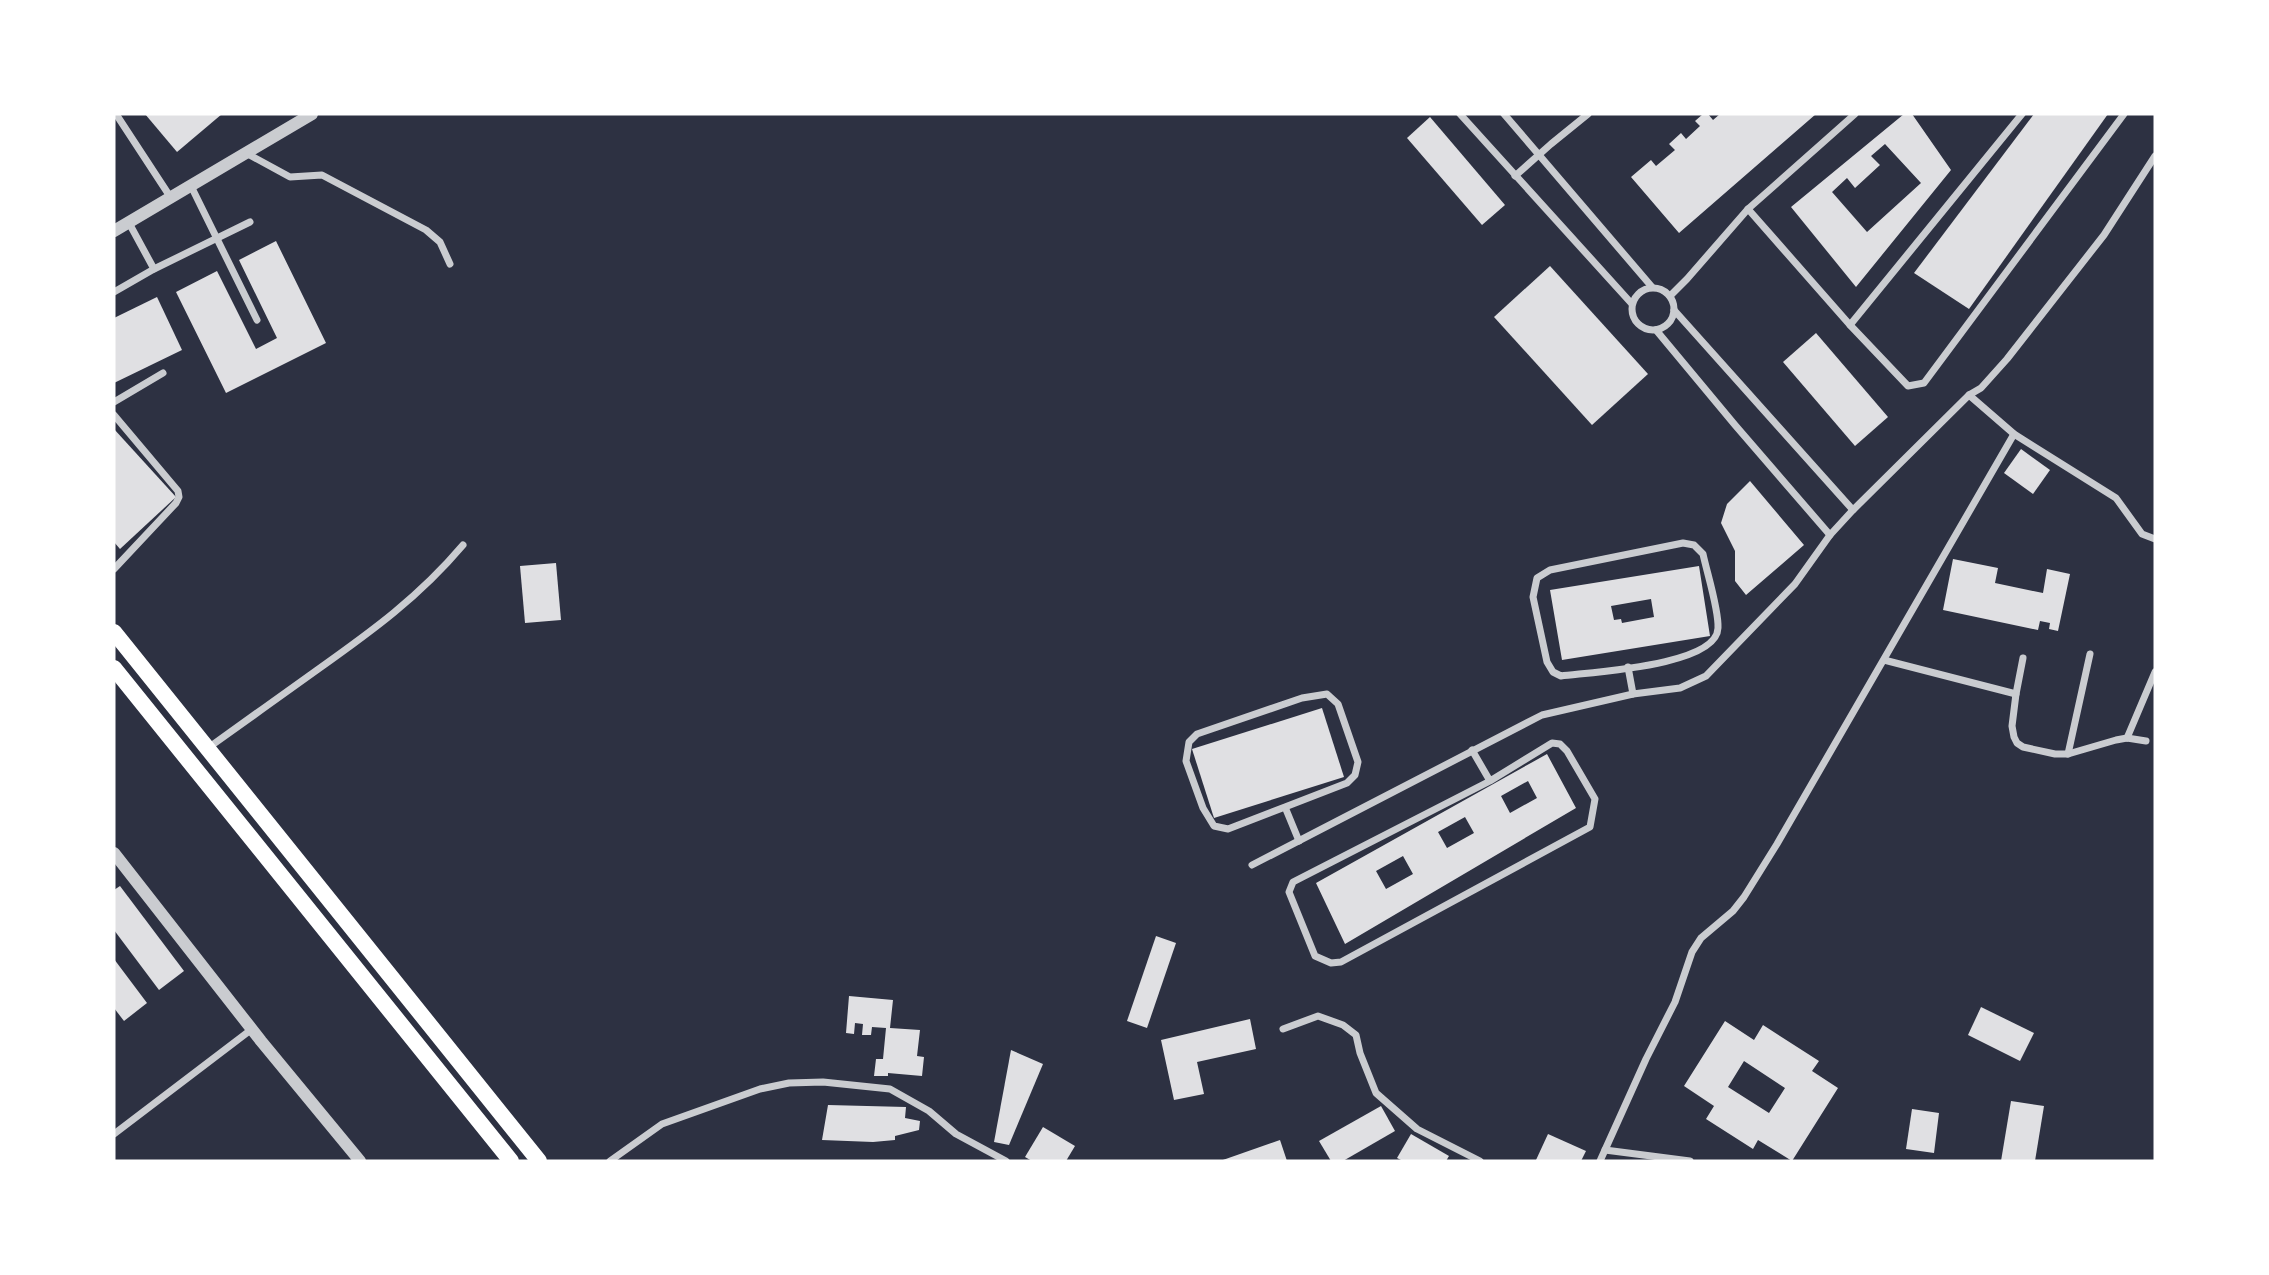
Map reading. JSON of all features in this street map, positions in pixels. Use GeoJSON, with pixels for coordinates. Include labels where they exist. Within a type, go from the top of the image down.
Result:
{"type":"FeatureCollection","features":[{"type":"Feature","properties":{"kind":"main road"},"geometry":{"type":"LineString","coordinates":[[114,632],[539,1161]]}},
{"type":"Feature","properties":{"kind":"main road"},"geometry":{"type":"LineString","coordinates":[[114,668],[511,1161]]}},
{"type":"Feature","properties":{"kind":"street"},"geometry":{"type":"LineString","coordinates":[[116,114],[171,198]]}},
{"type":"Feature","properties":{"kind":"street"},"geometry":{"type":"LineString","coordinates":[[114,232],[313,114]]}},
{"type":"Feature","properties":{"kind":"street"},"geometry":{"type":"LineString","coordinates":[[1460,114],[1632,303]]}},
{"type":"Feature","properties":{"kind":"street"},"geometry":{"type":"LineString","coordinates":[[1504,114],[1652,287],[1665,291],[1670,296],[1674,310],[1853,510]]}},
{"type":"Feature","properties":{"kind":"street"},"geometry":{"type":"LineString","coordinates":[[1515,176],[1588,114]]}},
{"type":"Feature","properties":{"kind":"street"},"geometry":{"type":"LineString","coordinates":[[1670,296],[1748,209],[1855,114]]}},
{"type":"Feature","properties":{"kind":"street"},"geometry":{"type":"LineString","coordinates":[[1850,325],[2022,114]]}},
{"type":"Feature","properties":{"kind":"street"},"geometry":{"type":"LineString","coordinates":[[1748,209],[1850,325],[1908,386],[1924,383],[2124,114]]}},
{"type":"Feature","properties":{"kind":"street"},"geometry":{"type":"LineString","coordinates":[[246,153],[290,177],[322,175],[426,230],[440,242],[450,264]]}},
{"type":"Feature","properties":{"kind":"street"},"geometry":{"type":"LineString","coordinates":[[1252,865],[1542,715],[1633,694],[1680,688],[1706,676],[1795,584],[1853,510],[1969,395],[1981,388],[2007,359],[2096,245],[2155,156]]}},
{"type":"Feature","properties":{"kind":"street"},"geometry":{"type":"LineString","coordinates":[[191,186],[257,320]]}},
{"type":"Feature","properties":{"kind":"street"},"geometry":{"type":"LineString","coordinates":[[114,292],[154,269],[250,222]]}},
{"type":"Feature","properties":{"kind":"street"},"geometry":{"type":"LineString","coordinates":[[129,223],[154,269]]}},
{"type":"Feature","properties":{"kind":"street"},"geometry":{"type":"LineString","coordinates":[[1652,287],[1639,292],[1632,303],[1633,317],[1637,323],[1649,330],[1656,330],[1669,323],[1674,310]]}},
{"type":"Feature","properties":{"kind":"street"},"geometry":{"type":"LineString","coordinates":[[1656,330],[1830,536]]}},
{"type":"Feature","properties":{"kind":"street"},"geometry":{"type":"LineString","coordinates":[[114,402],[163,373]]}},
{"type":"Feature","properties":{"kind":"street"},"geometry":{"type":"LineString","coordinates":[[1969,395],[2014,434],[2116,498],[2142,534],[2155,539]]}},
{"type":"Feature","properties":{"kind":"street"},"geometry":{"type":"LineString","coordinates":[[114,415],[178,491],[179,497],[114,569]]}},
{"type":"Feature","properties":{"kind":"street"},"geometry":{"type":"LineString","coordinates":[[1600,1161],[1675,1002],[1692,952],[1701,938],[1733,911],[1744,897],[2014,434]]}},
{"type":"Feature","properties":{"kind":"street"},"geometry":{"type":"LineString","coordinates":[[1683,543],[1694,545],[1703,554],[1713,596],[1719,629],[1713,642],[1698,652],[1670,661],[1629,667],[1561,676],[1553,672],[1547,662],[1533,597],[1537,578],[1550,570],[1683,543]]}},
{"type":"Feature","properties":{"kind":"street"},"geometry":{"type":"LineString","coordinates":[[207,749],[410,601],[463,545]]}},
{"type":"Feature","properties":{"kind":"street"},"geometry":{"type":"LineString","coordinates":[[2068,754],[2090,654]]}},
{"type":"Feature","properties":{"kind":"street"},"geometry":{"type":"LineString","coordinates":[[2023,658],[2012,726],[2017,743],[2023,747],[2054,754],[2068,754],[2127,738],[2146,741]]}},
{"type":"Feature","properties":{"kind":"street"},"geometry":{"type":"LineString","coordinates":[[1884,660],[2016,694]]}},
{"type":"Feature","properties":{"kind":"street"},"geometry":{"type":"LineString","coordinates":[[1629,667],[1633,694]]}},
{"type":"Feature","properties":{"kind":"street"},"geometry":{"type":"LineString","coordinates":[[2127,738],[2155,673]]}},
{"type":"Feature","properties":{"kind":"street"},"geometry":{"type":"LineString","coordinates":[[1327,694],[1338,704],[1358,762],[1355,775],[1347,783],[1285,807],[1228,829],[1214,826],[1203,807],[1186,761],[1189,742],[1197,734],[1302,698],[1327,694]]}},
{"type":"Feature","properties":{"kind":"street"},"geometry":{"type":"LineString","coordinates":[[1552,743],[1560,744],[1567,751],[1595,799],[1590,827],[1341,962],[1331,963],[1315,956],[1289,892],[1293,882],[1490,780],[1552,743]]}},
{"type":"Feature","properties":{"kind":"street"},"geometry":{"type":"LineString","coordinates":[[1472,750],[1490,780]]}},
{"type":"Feature","properties":{"kind":"street"},"geometry":{"type":"LineString","coordinates":[[1285,807],[1298,841]]}},
{"type":"Feature","properties":{"kind":"street"},"geometry":{"type":"LineString","coordinates":[[114,853],[360,1161]]}},
{"type":"Feature","properties":{"kind":"street"},"geometry":{"type":"LineString","coordinates":[[1283,1029],[1318,1016],[1343,1025],[1356,1035],[1376,1093],[1417,1129],[1480,1161]]}},
{"type":"Feature","properties":{"kind":"street"},"geometry":{"type":"LineString","coordinates":[[114,1134],[252,1029]]}},
{"type":"Feature","properties":{"kind":"street"},"geometry":{"type":"LineString","coordinates":[[610,1161],[662,1124],[760,1089],[789,1083],[823,1082],[890,1088],[929,1111],[956,1134],[1006,1161]]}},
{"type":"Feature","properties":{"kind":"street"},"geometry":{"type":"LineString","coordinates":[[1605,1150],[1690,1161]]}},
{"type":"Feature","properties":{"kind":"building"},"geometry":{"type":"Polygon","coordinates":[[[145,114],[222,114],[177,152],[145,114]]]}},
{"type":"Feature","properties":{"kind":"building"},"geometry":{"type":"Polygon","coordinates":[[[1703,114],[1708,114],[1713,120],[1720,114],[1816,114],[1679,233],[1631,177],[1651,160],[1656,166],[1675,150],[1669,144],[1681,133],[1686,139],[1700,126],[1695,121],[1703,114]]]}},
{"type":"Feature","properties":{"kind":"building"},"geometry":{"type":"Polygon","coordinates":[[[1904,114],[1912,114],[1951,170],[1856,287],[1791,207],[1904,114]],[[1885,144],[1871,156],[1880,165],[1855,188],[1847,178],[1832,192],[1867,232],[1921,183],[1885,144]]]}},
{"type":"Feature","properties":{"kind":"building"},"geometry":{"type":"Polygon","coordinates":[[[2034,114],[2108,114],[1969,309],[1914,273],[2034,114]]]}},
{"type":"Feature","properties":{"kind":"building"},"geometry":{"type":"Polygon","coordinates":[[[1430,117],[1505,205],[1482,225],[1407,138],[1430,117]]]}},
{"type":"Feature","properties":{"kind":"building"},"geometry":{"type":"Polygon","coordinates":[[[276,241],[326,343],[226,393],[176,292],[217,271],[256,349],[277,338],[239,260],[276,241]]]}},
{"type":"Feature","properties":{"kind":"building"},"geometry":{"type":"Polygon","coordinates":[[[1550,266],[1648,374],[1592,425],[1494,317],[1550,266]]]}},
{"type":"Feature","properties":{"kind":"building"},"geometry":{"type":"Polygon","coordinates":[[[157,297],[182,350],[114,383],[114,318],[157,297]]]}},
{"type":"Feature","properties":{"kind":"building"},"geometry":{"type":"Polygon","coordinates":[[[1816,333],[1888,417],[1855,446],[1783,362],[1816,333]]]}},
{"type":"Feature","properties":{"kind":"building"},"geometry":{"type":"Polygon","coordinates":[[[114,429],[176,497],[120,549],[114,542],[114,429]]]}},
{"type":"Feature","properties":{"kind":"building"},"geometry":{"type":"Polygon","coordinates":[[[2021,449],[2050,470],[2033,494],[2004,473],[2021,449]]]}},
{"type":"Feature","properties":{"kind":"building"},"geometry":{"type":"Polygon","coordinates":[[[1750,481],[1804,545],[1746,595],[1735,581],[1735,551],[1721,523],[1727,504],[1750,481]]]}},
{"type":"Feature","properties":{"kind":"building"},"geometry":{"type":"Polygon","coordinates":[[[1953,559],[1998,568],[1995,583],[2043,593],[2047,569],[2070,574],[2058,631],[2049,629],[2050,623],[2040,621],[2038,630],[1943,610],[1953,559]]]}},
{"type":"Feature","properties":{"kind":"building"},"geometry":{"type":"Polygon","coordinates":[[[556,563],[561,620],[525,623],[520,566],[556,563]]]}},
{"type":"Feature","properties":{"kind":"building"},"geometry":{"type":"Polygon","coordinates":[[[1699,566],[1710,636],[1562,660],[1550,590],[1699,566]],[[1651,599],[1611,606],[1614,620],[1621,619],[1622,623],[1654,617],[1651,599]]]}},
{"type":"Feature","properties":{"kind":"building"},"geometry":{"type":"Polygon","coordinates":[[[1322,708],[1344,777],[1214,818],[1192,749],[1322,708]]]}},
{"type":"Feature","properties":{"kind":"building"},"geometry":{"type":"Polygon","coordinates":[[[1547,754],[1576,808],[1345,944],[1316,883],[1547,754]],[[1528,781],[1501,796],[1510,813],[1537,798],[1528,781]],[[1465,817],[1438,832],[1447,848],[1474,833],[1465,817]],[[1403,856],[1376,871],[1386,889],[1413,874],[1403,856]]]}},
{"type":"Feature","properties":{"kind":"building"},"geometry":{"type":"Polygon","coordinates":[[[120,886],[184,971],[159,990],[114,930],[114,890],[120,886]]]}},
{"type":"Feature","properties":{"kind":"building"},"geometry":{"type":"Polygon","coordinates":[[[1156,936],[1176,943],[1147,1028],[1127,1021],[1156,936]]]}},
{"type":"Feature","properties":{"kind":"building"},"geometry":{"type":"Polygon","coordinates":[[[114,959],[147,1003],[124,1021],[114,1008],[114,959]]]}},
{"type":"Feature","properties":{"kind":"building"},"geometry":{"type":"Polygon","coordinates":[[[849,996],[893,1000],[890,1028],[920,1030],[917,1056],[924,1057],[922,1076],[888,1073],[888,1076],[874,1076],[876,1059],[883,1059],[886,1028],[872,1027],[871,1035],[862,1035],[863,1024],[855,1023],[854,1034],[846,1033],[849,996]]]}},
{"type":"Feature","properties":{"kind":"building"},"geometry":{"type":"Polygon","coordinates":[[[1981,1007],[2034,1033],[2020,1061],[1968,1035],[1981,1007]]]}},
{"type":"Feature","properties":{"kind":"building"},"geometry":{"type":"Polygon","coordinates":[[[1250,1019],[1256,1049],[1197,1062],[1204,1094],[1174,1100],[1161,1040],[1250,1019]]]}},
{"type":"Feature","properties":{"kind":"building"},"geometry":{"type":"Polygon","coordinates":[[[1725,1021],[1754,1040],[1763,1025],[1819,1061],[1812,1071],[1838,1088],[1792,1161],[1758,1140],[1753,1149],[1706,1119],[1714,1106],[1684,1086],[1725,1021]],[[1744,1061],[1728,1087],[1769,1113],[1785,1088],[1744,1061]]]}},
{"type":"Feature","properties":{"kind":"building"},"geometry":{"type":"Polygon","coordinates":[[[1011,1050],[1043,1064],[1009,1145],[994,1142],[1011,1050]]]}},
{"type":"Feature","properties":{"kind":"building"},"geometry":{"type":"Polygon","coordinates":[[[2011,1101],[2044,1106],[2035,1161],[2001,1161],[2011,1101]]]}},
{"type":"Feature","properties":{"kind":"building"},"geometry":{"type":"Polygon","coordinates":[[[828,1105],[906,1107],[905,1118],[920,1121],[919,1130],[895,1136],[895,1140],[822,1140],[828,1105]]]}},
{"type":"Feature","properties":{"kind":"building"},"geometry":{"type":"Polygon","coordinates":[[[1381,1106],[1395,1131],[1343,1161],[1331,1161],[1319,1141],[1381,1106]]]}},
{"type":"Feature","properties":{"kind":"building"},"geometry":{"type":"Polygon","coordinates":[[[1912,1109],[1939,1113],[1934,1153],[1906,1149],[1912,1109]]]}},
{"type":"Feature","properties":{"kind":"building"},"geometry":{"type":"Polygon","coordinates":[[[1043,1127],[1075,1146],[1066,1161],[1032,1161],[1025,1157],[1043,1127]]]}},
{"type":"Feature","properties":{"kind":"building"},"geometry":{"type":"Polygon","coordinates":[[[1411,1134],[1449,1156],[1446,1161],[1403,1161],[1397,1158],[1411,1134]]]}},
{"type":"Feature","properties":{"kind":"building"},"geometry":{"type":"Polygon","coordinates":[[[1548,1134],[1586,1151],[1581,1161],[1536,1160],[1548,1134]]]}},
{"type":"Feature","properties":{"kind":"building"},"geometry":{"type":"Polygon","coordinates":[[[1280,1140],[1287,1161],[1220,1161],[1280,1140]]]}}]}
